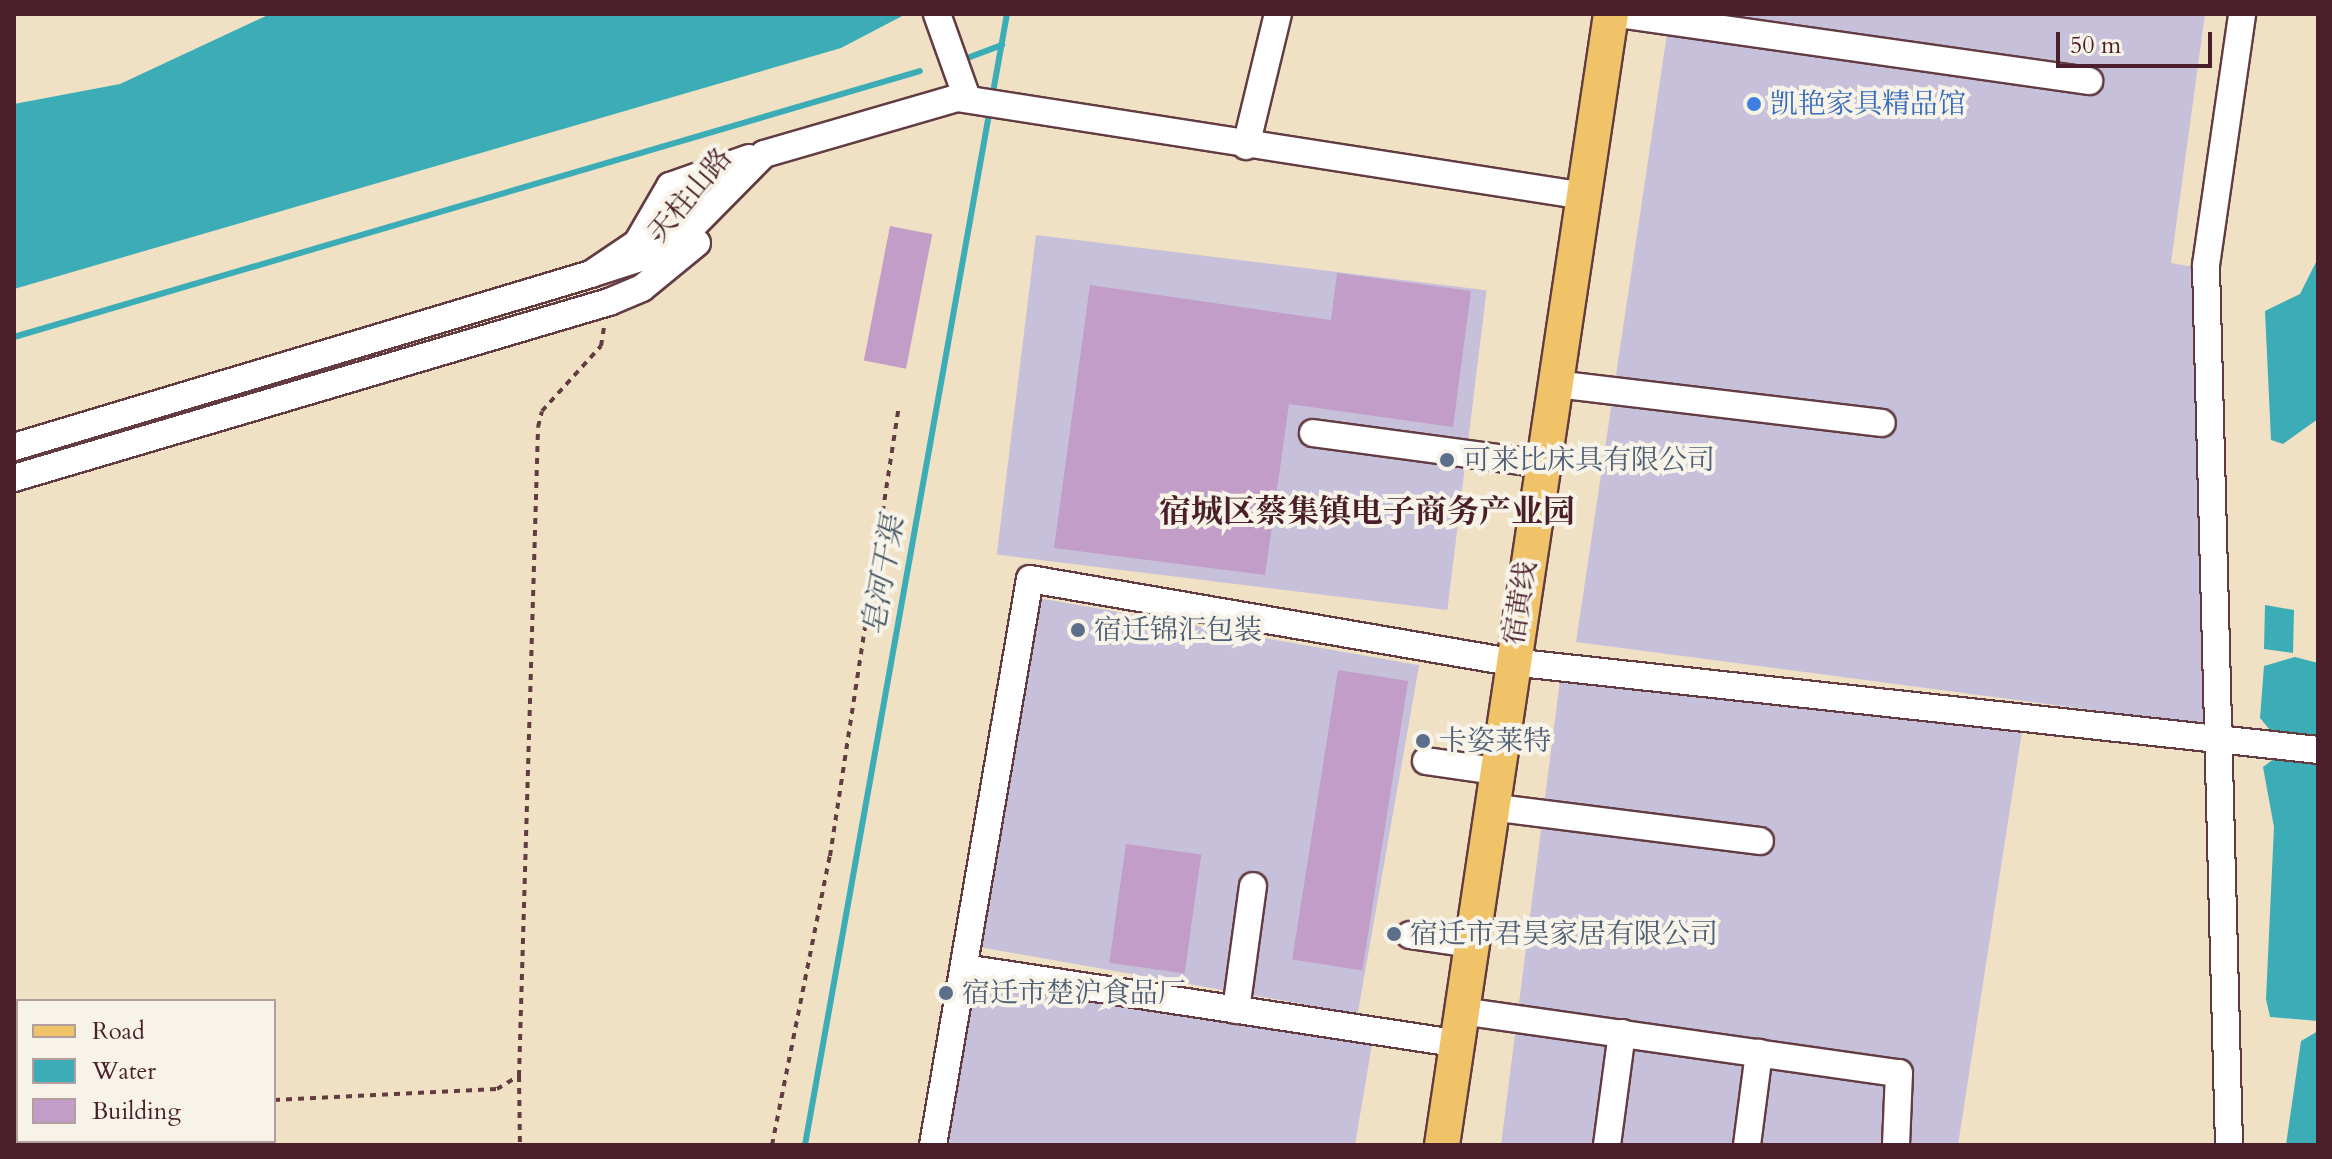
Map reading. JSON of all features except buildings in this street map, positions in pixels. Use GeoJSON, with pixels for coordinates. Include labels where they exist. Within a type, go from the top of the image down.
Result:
{"type":"FeatureCollection","features":[{"type":"Feature","properties":{"kind":"main road","name":"宿黄线"},"geometry":{"type":"LineString","coordinates":[[1442,1145],[1511,662],[1611,14]]}},
{"type":"Feature","properties":{"kind":"street"},"geometry":{"type":"LineString","coordinates":[[937,14],[971,100]]}},
{"type":"Feature","properties":{"kind":"street"},"geometry":{"type":"LineString","coordinates":[[1246,146],[1278,14]]}},
{"type":"Feature","properties":{"kind":"street"},"geometry":{"type":"LineString","coordinates":[[1618,14],[2089,81]]}},
{"type":"Feature","properties":{"kind":"street"},"geometry":{"type":"LineString","coordinates":[[2229,1145],[2206,265],[2242,14]]}},
{"type":"Feature","properties":{"kind":"street"},"geometry":{"type":"LineString","coordinates":[[591,274],[671,248],[764,154],[971,100],[1020,113],[1585,196]]}},
{"type":"Feature","properties":{"kind":"street","name":"天柱山路"},"geometry":{"type":"LineString","coordinates":[[14,447],[591,274],[637,243],[670,186],[764,154]]}},
{"type":"Feature","properties":{"kind":"street","name":"天柱山路"},"geometry":{"type":"LineString","coordinates":[[14,478],[600,305],[678,263],[764,154]]}},
{"type":"Feature","properties":{"kind":"street"},"geometry":{"type":"LineString","coordinates":[[1555,384],[1882,423]]}},
{"type":"Feature","properties":{"kind":"street"},"geometry":{"type":"LineString","coordinates":[[1313,433],[1542,464]]}},
{"type":"Feature","properties":{"kind":"street"},"geometry":{"type":"LineString","coordinates":[[933,1145],[1030,579],[1511,662],[2318,750]]}},
{"type":"Feature","properties":{"kind":"street"},"geometry":{"type":"LineString","coordinates":[[1426,761],[1495,771]]}},
{"type":"Feature","properties":{"kind":"street"},"geometry":{"type":"LineString","coordinates":[[1490,807],[1760,841]]}},
{"type":"Feature","properties":{"kind":"street"},"geometry":{"type":"LineString","coordinates":[[1236,1010],[1253,886]]}},
{"type":"Feature","properties":{"kind":"street"},"geometry":{"type":"LineString","coordinates":[[1410,935],[1471,944]]}},
{"type":"Feature","properties":{"kind":"street"},"geometry":{"type":"LineString","coordinates":[[964,968],[1236,1010],[1459,1027],[1622,1033],[1899,1073],[1896,1145]]}},
{"type":"Feature","properties":{"kind":"street"},"geometry":{"type":"LineString","coordinates":[[1607,1145],[1622,1033]]}},
{"type":"Feature","properties":{"kind":"street"},"geometry":{"type":"LineString","coordinates":[[1747,1145],[1759,1053]]}},
{"type":"Feature","properties":{"kind":"path"},"geometry":{"type":"LineString","coordinates":[[520,1145],[519,1076],[538,427],[542,411],[601,346],[600,305]]}},
{"type":"Feature","properties":{"kind":"path"},"geometry":{"type":"LineString","coordinates":[[772,1145],[830,856],[898,410]]}},
{"type":"Feature","properties":{"kind":"path"},"geometry":{"type":"LineString","coordinates":[[276,1100],[497,1089],[519,1076]]}},
{"type":"Feature","properties":{"kind":"shaded area"},"geometry":{"type":"Polygon","coordinates":[[[1670,14],[2205,14],[2171,263],[2194,267],[2207,725],[1576,642],[1670,14]]]}},
{"type":"Feature","properties":{"kind":"shaded area"},"geometry":{"type":"Polygon","coordinates":[[[1036,235],[1487,290],[1447,610],[997,555],[1036,235]]]}},
{"type":"Feature","properties":{"kind":"shaded area"},"geometry":{"type":"Polygon","coordinates":[[[1038,598],[1419,665],[1358,1014],[977,947],[1038,598]]]}},
{"type":"Feature","properties":{"kind":"shaded area"},"geometry":{"type":"Polygon","coordinates":[[[1560,680],[2022,731],[1958,1145],[1501,1145],[1560,680]]]}},
{"type":"Feature","properties":{"kind":"shaded area"},"geometry":{"type":"Polygon","coordinates":[[[962,984],[1372,1044],[1355,1145],[937,1145],[962,984]]]}},
{"type":"Feature","properties":{"kind":"water"},"geometry":{"type":"Polygon","coordinates":[[[906,14],[841,48],[14,289],[14,104],[120,84],[268,15],[906,14]]]}},
{"type":"Feature","properties":{"kind":"water"},"geometry":{"type":"Polygon","coordinates":[[[2318,258],[2318,419],[2283,444],[2271,440],[2265,311],[2300,294],[2318,258]]]}},
{"type":"Feature","properties":{"kind":"water"},"geometry":{"type":"Polygon","coordinates":[[[2265,605],[2294,610],[2293,653],[2264,649],[2265,605]]]}},
{"type":"Feature","properties":{"kind":"water"},"geometry":{"type":"Polygon","coordinates":[[[2295,657],[2318,663],[2317,735],[2270,730],[2260,718],[2264,666],[2295,657]]]}},
{"type":"Feature","properties":{"kind":"water"},"geometry":{"type":"Polygon","coordinates":[[[2279,755],[2318,757],[2318,1021],[2270,1017],[2266,999],[2274,827],[2263,767],[2279,755]]]}},
{"type":"Feature","properties":{"kind":"water"},"geometry":{"type":"Polygon","coordinates":[[[2318,1031],[2318,1145],[2286,1145],[2301,1041],[2318,1031]]]}},
{"type":"Feature","properties":{"kind":"waterway","name":"皂河干渠"},"geometry":{"type":"LineString","coordinates":[[992,98],[1007,14]]}},
{"type":"Feature","properties":{"kind":"waterway"},"geometry":{"type":"LineString","coordinates":[[962,60],[1002,45]]}},
{"type":"Feature","properties":{"kind":"waterway"},"geometry":{"type":"LineString","coordinates":[[14,337],[920,71]]}},
{"type":"Feature","properties":{"kind":"waterway","name":"皂河干渠"},"geometry":{"type":"LineString","coordinates":[[805,1145],[990,109]]}},
{"type":"Feature","properties":{"kind":"place","name":"凯艳家具精品馆"},"geometry":{"type":"Point","coordinates":[1754,104]}},
{"type":"Feature","properties":{"kind":"place","name":"可来比床具有限公司"},"geometry":{"type":"Point","coordinates":[1447,460]}},
{"type":"Feature","properties":{"kind":"place","name":"宿迁锦汇包装"},"geometry":{"type":"Point","coordinates":[1078,630]}},
{"type":"Feature","properties":{"kind":"place","name":"卡姿莱特"},"geometry":{"type":"Point","coordinates":[1423,741]}},
{"type":"Feature","properties":{"kind":"place","name":"宿迁市君昊家居有限公司"},"geometry":{"type":"Point","coordinates":[1394,934]}},
{"type":"Feature","properties":{"kind":"place","name":"宿迁市楚沪食品厂"},"geometry":{"type":"Point","coordinates":[946,993]}},
{"type":"Feature","properties":{"kind":"district","name":"宿城区蔡集镇电子商务产业园"},"geometry":{"type":"Point","coordinates":[1367,512]}}]}
